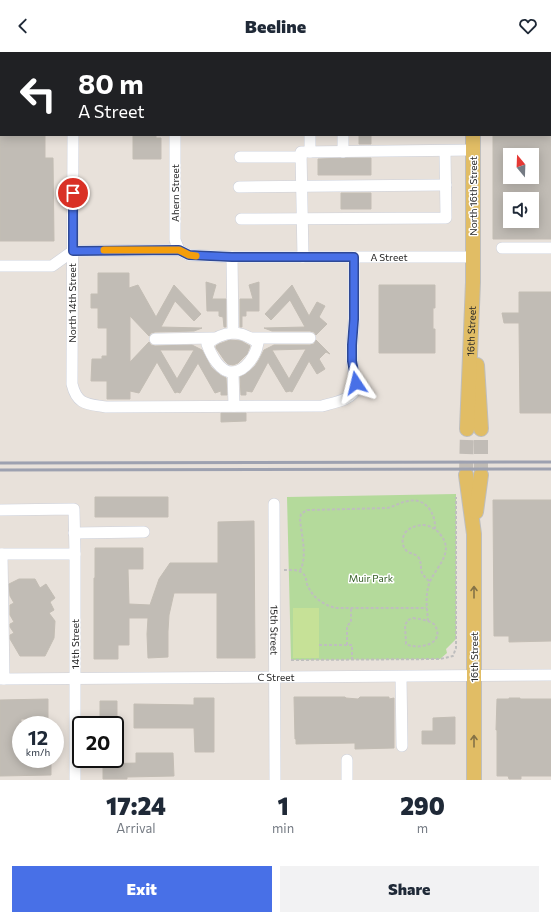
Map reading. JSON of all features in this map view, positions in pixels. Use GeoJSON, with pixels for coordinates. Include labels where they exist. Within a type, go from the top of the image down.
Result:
{"type":"FeatureCollection","features":[{"type":"Feature","properties":{"kind":"main road","name":"North 16th Street"},"geometry":{"type":"LineString","coordinates":[[473,136],[473,258]]}},
{"type":"Feature","properties":{"kind":"main road","name":"16th Street"},"geometry":{"type":"LineString","coordinates":[[467,429],[473,258]]}},
{"type":"Feature","properties":{"kind":"main road","name":"16th Street"},"geometry":{"type":"LineString","coordinates":[[473,282],[481,428]]}},
{"type":"Feature","properties":{"kind":"main road","name":"16th Street"},"geometry":{"type":"LineString","coordinates":[[466,475],[474,534]]}},
{"type":"Feature","properties":{"kind":"main road","name":"16th Street"},"geometry":{"type":"LineString","coordinates":[[474,780],[474,534],[481,475]]}},
{"type":"Feature","properties":{"kind":"street","name":"North 14th Street"},"geometry":{"type":"LineString","coordinates":[[73,136],[72,384],[74,392],[83,402],[91,405],[106,407],[234,406]]}},
{"type":"Feature","properties":{"kind":"street","name":"Ahern Street"},"geometry":{"type":"LineString","coordinates":[[175,136],[175,240],[179,250]]}},
{"type":"Feature","properties":{"kind":"street"},"geometry":{"type":"LineString","coordinates":[[303,257],[302,186],[310,136]]}},
{"type":"Feature","properties":{"kind":"street"},"geometry":{"type":"LineString","coordinates":[[343,136],[343,152]]}},
{"type":"Feature","properties":{"kind":"street"},"geometry":{"type":"LineString","coordinates":[[240,157],[306,155],[343,152],[473,150]]}},
{"type":"Feature","properties":{"kind":"street"},"geometry":{"type":"LineString","coordinates":[[241,219],[302,220],[446,218],[446,151]]}},
{"type":"Feature","properties":{"kind":"street"},"geometry":{"type":"LineString","coordinates":[[239,187],[446,185]]}},
{"type":"Feature","properties":{"kind":"street"},"geometry":{"type":"LineString","coordinates":[[502,248],[551,248]]}},
{"type":"Feature","properties":{"kind":"street","name":"A Street"},"geometry":{"type":"LineString","coordinates":[[73,251],[179,250],[189,255],[232,257],[473,258]]}},
{"type":"Feature","properties":{"kind":"street"},"geometry":{"type":"LineString","coordinates":[[0,266],[52,266],[73,251]]}},
{"type":"Feature","properties":{"kind":"street"},"geometry":{"type":"LineString","coordinates":[[232,257],[233,332]]}},
{"type":"Feature","properties":{"kind":"street"},"geometry":{"type":"LineString","coordinates":[[233,372],[234,406],[322,406],[334,403],[355,392],[356,383],[352,361],[354,257]]}},
{"type":"Feature","properties":{"kind":"street"},"geometry":{"type":"LineString","coordinates":[[233,332],[243,334],[258,344],[256,353],[249,363],[233,372],[226,371],[221,368],[211,355],[207,344],[214,338],[233,332]]}},
{"type":"Feature","properties":{"kind":"street"},"geometry":{"type":"LineString","coordinates":[[155,339],[214,338]]}},
{"type":"Feature","properties":{"kind":"street"},"geometry":{"type":"LineString","coordinates":[[251,338],[310,338]]}},
{"type":"Feature","properties":{"kind":"street","name":"15th Street"},"geometry":{"type":"LineString","coordinates":[[274,504],[275,780]]}},
{"type":"Feature","properties":{"kind":"street","name":"14th Street"},"geometry":{"type":"LineString","coordinates":[[0,510],[74,509],[75,780]]}},
{"type":"Feature","properties":{"kind":"street"},"geometry":{"type":"LineString","coordinates":[[74,533],[144,532]]}},
{"type":"Feature","properties":{"kind":"street"},"geometry":{"type":"LineString","coordinates":[[2,679],[1,554],[75,554]]}},
{"type":"Feature","properties":{"kind":"street","name":"C Street"},"geometry":{"type":"LineString","coordinates":[[2,679],[551,675]]}},
{"type":"Feature","properties":{"kind":"street"},"geometry":{"type":"LineString","coordinates":[[401,677],[402,746]]}},
{"type":"Feature","properties":{"kind":"street"},"geometry":{"type":"LineString","coordinates":[[347,760],[347,780]]}},
{"type":"Feature","properties":{"kind":"path"},"geometry":{"type":"LineString","coordinates":[[291,660],[440,659],[453,656],[456,648],[456,494]]}},
{"type":"Feature","properties":{"kind":"path"},"geometry":{"type":"LineString","coordinates":[[300,571],[303,565],[300,518],[301,514],[307,510],[387,508],[413,500],[423,504],[431,511],[434,518],[435,529]]}},
{"type":"Feature","properties":{"kind":"path"},"geometry":{"type":"LineString","coordinates":[[428,621],[427,593],[430,582],[436,570],[444,559],[446,548],[443,537],[435,529],[426,526],[414,526],[405,534],[402,543],[408,552],[415,554],[419,559],[421,562],[422,572],[430,582]]}},
{"type":"Feature","properties":{"kind":"path"},"geometry":{"type":"LineString","coordinates":[[274,570],[300,571],[304,575],[313,595],[325,605],[335,608],[427,608]]}},
{"type":"Feature","properties":{"kind":"path"},"geometry":{"type":"LineString","coordinates":[[347,645],[347,626],[351,622],[351,608]]}},
{"type":"Feature","properties":{"kind":"path"},"geometry":{"type":"LineString","coordinates":[[413,618],[428,621],[437,628],[438,634],[436,640],[427,645],[407,645],[405,641],[406,621],[413,618]]}},
{"type":"Feature","properties":{"kind":"path"},"geometry":{"type":"LineString","coordinates":[[319,645],[352,645],[352,660]]}},
{"type":"Feature","properties":{"kind":"green space","name":"Muir Park"},"geometry":{"type":"Polygon","coordinates":[[[456,494],[456,639],[446,649],[447,653],[440,659],[291,660],[287,497],[456,494]]]}},
{"type":"Feature","properties":{"kind":"green space"},"geometry":{"type":"Polygon","coordinates":[[[293,608],[319,608],[319,658],[293,658],[293,608]]]}},
{"type":"Feature","properties":{"kind":"building"},"geometry":{"type":"Polygon","coordinates":[[[0,136],[45,136],[45,158],[53,158],[54,241],[0,241],[0,136]]]}},
{"type":"Feature","properties":{"kind":"building"},"geometry":{"type":"Polygon","coordinates":[[[133,136],[156,136],[156,138],[161,138],[161,159],[133,159],[133,136]]]}},
{"type":"Feature","properties":{"kind":"building"},"geometry":{"type":"Polygon","coordinates":[[[359,136],[371,136],[371,144],[359,144],[359,136]]]}},
{"type":"Feature","properties":{"kind":"building"},"geometry":{"type":"Polygon","coordinates":[[[493,136],[551,136],[551,239],[493,239],[493,136]]]}},
{"type":"Feature","properties":{"kind":"building"},"geometry":{"type":"Polygon","coordinates":[[[371,158],[371,175],[318,175],[318,159],[371,158]]]}},
{"type":"Feature","properties":{"kind":"building"},"geometry":{"type":"Polygon","coordinates":[[[341,193],[371,193],[371,209],[341,209],[341,193]]]}},
{"type":"Feature","properties":{"kind":"building"},"geometry":{"type":"Polygon","coordinates":[[[98,273],[129,273],[129,288],[138,285],[156,317],[174,285],[201,314],[194,321],[175,301],[161,327],[202,328],[194,331],[155,332],[151,333],[149,336],[130,316],[130,362],[149,342],[151,345],[155,346],[192,345],[202,350],[211,367],[226,378],[227,395],[221,395],[221,391],[215,393],[198,363],[180,393],[175,393],[157,362],[139,393],[130,391],[130,399],[107,399],[107,381],[91,381],[92,359],[102,359],[102,356],[107,356],[107,328],[98,328],[98,308],[91,308],[91,294],[98,294],[98,273]],[[160,350],[177,379],[194,350],[160,350]]]}},
{"type":"Feature","properties":{"kind":"building"},"geometry":{"type":"Polygon","coordinates":[[[206,282],[216,285],[212,299],[226,299],[226,327],[224,327],[223,317],[219,316],[219,311],[207,311],[206,282]]]}},
{"type":"Feature","properties":{"kind":"building"},"geometry":{"type":"Polygon","coordinates":[[[259,282],[259,311],[246,311],[246,316],[242,316],[242,327],[240,327],[240,299],[253,299],[249,285],[259,282]]]}},
{"type":"Feature","properties":{"kind":"building"},"geometry":{"type":"Polygon","coordinates":[[[292,285],[309,316],[317,302],[325,306],[319,317],[327,324],[316,335],[314,332],[310,331],[272,331],[264,328],[305,327],[290,300],[271,320],[265,314],[292,285]]]}},
{"type":"Feature","properties":{"kind":"building"},"geometry":{"type":"Polygon","coordinates":[[[379,285],[435,285],[433,329],[435,329],[435,353],[379,353],[379,285]]]}},
{"type":"Feature","properties":{"kind":"building"},"geometry":{"type":"Polygon","coordinates":[[[519,292],[551,292],[551,413],[520,413],[519,323],[504,323],[502,313],[519,313],[519,292]]]}},
{"type":"Feature","properties":{"kind":"building"},"geometry":{"type":"Polygon","coordinates":[[[230,340],[241,341],[250,346],[247,354],[238,363],[233,365],[228,364],[225,361],[216,348],[219,344],[230,340]]]}},
{"type":"Feature","properties":{"kind":"building"},"geometry":{"type":"Polygon","coordinates":[[[316,340],[330,354],[326,352],[319,359],[325,369],[317,374],[309,361],[292,392],[286,392],[268,362],[252,392],[246,391],[246,395],[241,395],[240,377],[255,366],[264,350],[274,345],[314,344],[316,340]],[[306,349],[272,350],[289,379],[306,349]]]}},
{"type":"Feature","properties":{"kind":"building"},"geometry":{"type":"Polygon","coordinates":[[[221,413],[246,413],[246,421],[221,422],[221,413]]]}},
{"type":"Feature","properties":{"kind":"building"},"geometry":{"type":"Polygon","coordinates":[[[95,497],[168,497],[168,517],[95,517],[95,497]]]}},
{"type":"Feature","properties":{"kind":"building"},"geometry":{"type":"Polygon","coordinates":[[[493,500],[551,500],[551,641],[509,642],[509,636],[494,636],[493,500]]]}},
{"type":"Feature","properties":{"kind":"building"},"geometry":{"type":"Polygon","coordinates":[[[254,521],[255,658],[217,658],[217,593],[174,593],[169,615],[168,657],[148,658],[148,618],[129,618],[129,645],[118,645],[118,659],[94,659],[95,548],[143,548],[143,569],[128,569],[129,604],[150,605],[159,579],[170,563],[218,563],[218,522],[254,521]]]}},
{"type":"Feature","properties":{"kind":"building"},"geometry":{"type":"Polygon","coordinates":[[[19,579],[35,579],[40,588],[46,584],[55,598],[50,602],[54,610],[49,613],[55,621],[54,638],[45,656],[20,656],[10,639],[10,635],[14,633],[10,627],[10,624],[14,622],[10,615],[10,605],[14,603],[10,596],[9,584],[19,579]]]}},
{"type":"Feature","properties":{"kind":"building"},"geometry":{"type":"Polygon","coordinates":[[[294,697],[345,697],[358,699],[360,697],[394,698],[394,748],[355,749],[355,743],[296,744],[294,697]]]}},
{"type":"Feature","properties":{"kind":"building"},"geometry":{"type":"Polygon","coordinates":[[[194,698],[214,698],[214,752],[195,752],[194,728],[134,728],[134,704],[194,705],[194,698]]]}},
{"type":"Feature","properties":{"kind":"building"},"geometry":{"type":"Polygon","coordinates":[[[48,699],[48,716],[12,716],[12,768],[51,768],[51,775],[0,776],[0,700],[48,699]]]}},
{"type":"Feature","properties":{"kind":"building"},"geometry":{"type":"Polygon","coordinates":[[[497,699],[551,699],[551,776],[521,776],[521,779],[509,779],[508,776],[497,776],[497,699]]]}},
{"type":"Feature","properties":{"kind":"building"},"geometry":{"type":"Polygon","coordinates":[[[100,701],[117,701],[117,716],[100,716],[100,701]]]}},
{"type":"Feature","properties":{"kind":"building"},"geometry":{"type":"Polygon","coordinates":[[[455,717],[455,744],[422,744],[422,731],[433,731],[433,718],[455,717]]]}},
{"type":"Feature","properties":{"kind":"building"},"geometry":{"type":"Polygon","coordinates":[[[136,753],[173,753],[174,776],[103,779],[103,768],[124,768],[124,763],[136,763],[136,753]]]}},
{"type":"Feature","properties":{"kind":"tunnel"},"geometry":{"type":"LineString","coordinates":[[466,475],[467,429]]}},
{"type":"Feature","properties":{"kind":"tunnel"},"geometry":{"type":"LineString","coordinates":[[481,429],[481,475]]}},
{"type":"Feature","properties":{"kind":"railway"},"geometry":{"type":"LineString","coordinates":[[0,463],[551,462]]}},
{"type":"Feature","properties":{"kind":"railway"},"geometry":{"type":"LineString","coordinates":[[0,470],[551,469]]}},
{"type":"Feature","properties":{"kind":"slow traffic"},"geometry":{"type":"LineString","coordinates":[[104,250],[179,250],[189,255],[196,256]]}},
{"type":"Feature","properties":{"kind":"route"},"geometry":{"type":"LineString","coordinates":[[73,193],[73,251],[179,250],[189,255],[232,257],[354,257],[352,361],[356,383]]}}]}
